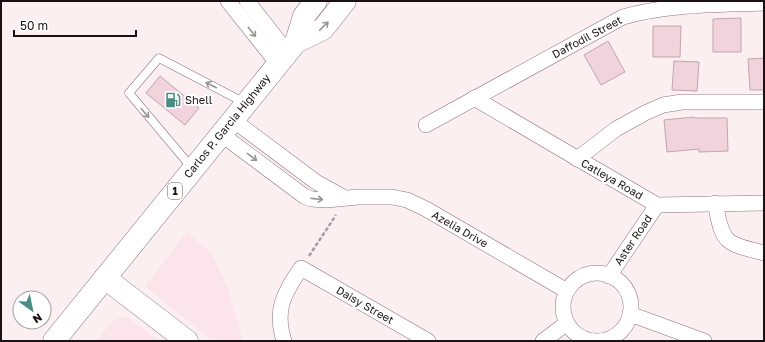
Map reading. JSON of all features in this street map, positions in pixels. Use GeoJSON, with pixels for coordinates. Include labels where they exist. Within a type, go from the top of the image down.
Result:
{"type":"FeatureCollection","features":[{"type":"Feature","properties":{"kind":"main road","name":"Carlos P. Garcia Highway"},"geometry":{"type":"LineString","coordinates":[[54,341],[287,53],[304,16],[316,1]]}},
{"type":"Feature","properties":{"kind":"main road","name":"Carlos P. Garcia Highway"},"geometry":{"type":"LineString","coordinates":[[287,53],[323,29],[345,1]]}},
{"type":"Feature","properties":{"kind":"main road"},"geometry":{"type":"LineString","coordinates":[[105,278],[187,341]]}},
{"type":"Feature","properties":{"kind":"street"},"geometry":{"type":"LineString","coordinates":[[228,1],[287,53]]}},
{"type":"Feature","properties":{"kind":"street"},"geometry":{"type":"LineString","coordinates":[[247,1],[287,53]]}},
{"type":"Feature","properties":{"kind":"street","name":"Daffodil Street"},"geometry":{"type":"LineString","coordinates":[[426,125],[623,17],[643,11],[684,6],[764,3]]}},
{"type":"Feature","properties":{"kind":"street","name":"Catleya Road"},"geometry":{"type":"LineString","coordinates":[[474,98],[657,205]]}},
{"type":"Feature","properties":{"kind":"street"},"geometry":{"type":"LineString","coordinates":[[577,159],[616,129],[663,105],[682,102],[764,102]]}},
{"type":"Feature","properties":{"kind":"street"},"geometry":{"type":"LineString","coordinates":[[233,119],[316,182],[345,198]]}},
{"type":"Feature","properties":{"kind":"street","name":"Azelia Drive"},"geometry":{"type":"LineString","coordinates":[[233,119],[285,182],[304,196],[311,199],[327,200],[392,197],[407,200],[426,209],[567,291]]}},
{"type":"Feature","properties":{"kind":"street"},"geometry":{"type":"LineString","coordinates":[[285,182],[296,167]]}},
{"type":"Feature","properties":{"kind":"street"},"geometry":{"type":"LineString","coordinates":[[715,203],[722,230],[728,240],[740,246],[764,253]]}},
{"type":"Feature","properties":{"kind":"street"},"geometry":{"type":"LineString","coordinates":[[657,205],[764,203]]}},
{"type":"Feature","properties":{"kind":"street","name":"Aster Road"},"geometry":{"type":"LineString","coordinates":[[609,276],[657,205]]}},
{"type":"Feature","properties":{"kind":"street"},"geometry":{"type":"LineString","coordinates":[[284,341],[280,318],[281,306],[284,295],[301,268]]}},
{"type":"Feature","properties":{"kind":"street","name":"Daisy Street"},"geometry":{"type":"LineString","coordinates":[[301,268],[428,341]]}},
{"type":"Feature","properties":{"kind":"street"},"geometry":{"type":"LineString","coordinates":[[593,274],[609,276],[618,280],[629,295],[631,305],[630,314],[627,323],[622,330],[614,336],[601,340],[588,340],[579,336],[567,323],[563,310],[567,291],[572,285],[585,276],[593,274]]}},
{"type":"Feature","properties":{"kind":"street"},"geometry":{"type":"LineString","coordinates":[[630,314],[704,341]]}},
{"type":"Feature","properties":{"kind":"street"},"geometry":{"type":"LineString","coordinates":[[544,341],[567,323]]}},
{"type":"Feature","properties":{"kind":"lane"},"geometry":{"type":"LineString","coordinates":[[193,169],[129,94],[159,58],[233,119]]}},
{"type":"Feature","properties":{"kind":"path"},"geometry":{"type":"LineString","coordinates":[[301,268],[329,227],[345,198]]}},
{"type":"Feature","properties":{"kind":"shaded area"},"geometry":{"type":"Polygon","coordinates":[[[187,232],[211,253],[227,286],[243,341],[213,341],[145,286],[187,232]]]}},
{"type":"Feature","properties":{"kind":"shaded area"},"geometry":{"type":"Polygon","coordinates":[[[124,317],[130,319],[159,341],[96,341],[112,322],[124,317]]]}},
{"type":"Feature","properties":{"kind":"building"},"geometry":{"type":"Polygon","coordinates":[[[741,18],[741,52],[713,52],[713,19],[741,18]]]}},
{"type":"Feature","properties":{"kind":"building"},"geometry":{"type":"Polygon","coordinates":[[[653,26],[681,26],[680,57],[653,57],[653,26]]]}},
{"type":"Feature","properties":{"kind":"building"},"geometry":{"type":"Polygon","coordinates":[[[608,41],[625,72],[601,85],[584,55],[608,41]]]}},
{"type":"Feature","properties":{"kind":"building"},"geometry":{"type":"Polygon","coordinates":[[[764,58],[764,90],[750,90],[748,59],[764,58]]]}},
{"type":"Feature","properties":{"kind":"building"},"geometry":{"type":"Polygon","coordinates":[[[674,61],[699,62],[697,91],[672,90],[674,61]]]}},
{"type":"Feature","properties":{"kind":"building","name":"Shell"},"geometry":{"type":"Polygon","coordinates":[[[160,76],[199,108],[185,125],[146,93],[160,76]]]}},
{"type":"Feature","properties":{"kind":"building"},"geometry":{"type":"Polygon","coordinates":[[[694,117],[727,118],[728,151],[699,152],[699,149],[667,152],[664,120],[694,117]]]}},
{"type":"Feature","properties":{"kind":"place","name":"Shell"},"geometry":{"type":"Point","coordinates":[173,100]}}]}
